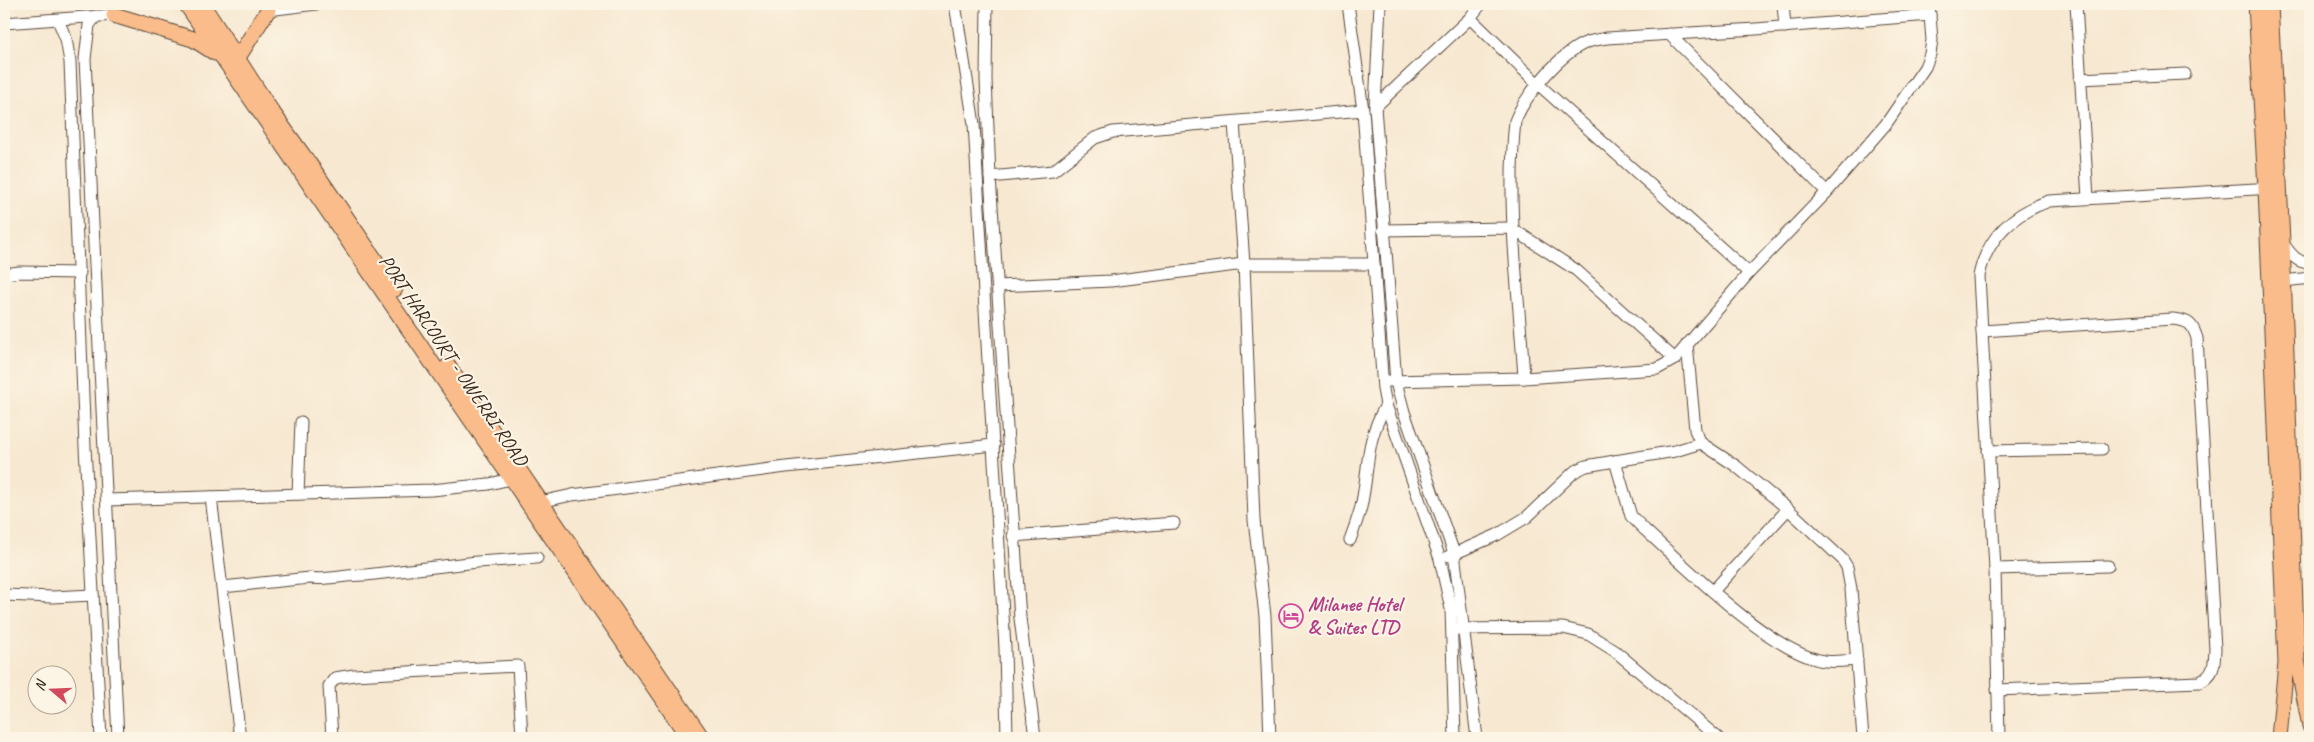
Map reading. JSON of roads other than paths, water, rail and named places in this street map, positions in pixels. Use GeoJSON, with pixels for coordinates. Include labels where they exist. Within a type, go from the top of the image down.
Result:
{"type":"FeatureCollection","features":[{"type":"Feature","properties":{"kind":"main road","name":"PORT HARCOURT - OWERRI ROAD"},"geometry":{"type":"LineString","coordinates":[[186,4],[385,291],[511,479],[689,738]]}},
{"type":"Feature","properties":{"kind":"main road","name":"PORT HARCOURT - OWERRI ROAD"},"geometry":{"type":"LineString","coordinates":[[202,4],[237,59],[702,738]]}},
{"type":"Feature","properties":{"kind":"main road"},"geometry":{"type":"LineString","coordinates":[[2256,4],[2273,188],[2282,242],[2297,660],[2310,726]]}},
{"type":"Feature","properties":{"kind":"main road"},"geometry":{"type":"LineString","coordinates":[[2270,4],[2273,188],[2269,267],[2286,663],[2277,734]]}},
{"type":"Feature","properties":{"kind":"main road"},"geometry":{"type":"LineString","coordinates":[[237,59],[268,10]]}},
{"type":"Feature","properties":{"kind":"main road"},"geometry":{"type":"LineString","coordinates":[[114,15],[193,39],[221,56]]}},
{"type":"Feature","properties":{"kind":"street"},"geometry":{"type":"LineString","coordinates":[[268,10],[316,4]]}},
{"type":"Feature","properties":{"kind":"street"},"geometry":{"type":"LineString","coordinates":[[956,4],[974,124],[1005,648],[1007,738]]}},
{"type":"Feature","properties":{"kind":"street"},"geometry":{"type":"LineString","coordinates":[[987,4],[986,79],[990,177],[1013,536],[1020,618],[1035,738]]}},
{"type":"Feature","properties":{"kind":"street"},"geometry":{"type":"LineString","coordinates":[[1348,4],[1363,110],[1382,381],[1386,405],[1440,559],[1450,608],[1458,629],[1477,738]]}},
{"type":"Feature","properties":{"kind":"street"},"geometry":{"type":"LineString","coordinates":[[1380,4],[1375,106],[1396,382],[1404,412],[1454,553],[1458,629],[1455,738]]}},
{"type":"Feature","properties":{"kind":"street"},"geometry":{"type":"LineString","coordinates":[[1375,106],[1470,18],[1482,4]]}},
{"type":"Feature","properties":{"kind":"street"},"geometry":{"type":"LineString","coordinates":[[1783,4],[1785,27]]}},
{"type":"Feature","properties":{"kind":"street"},"geometry":{"type":"LineString","coordinates":[[2076,4],[2088,198]]}},
{"type":"Feature","properties":{"kind":"street"},"geometry":{"type":"LineString","coordinates":[[1382,381],[1524,378],[1657,369],[1675,359],[1749,274],[1828,192],[1886,124],[1925,67],[1932,40],[1929,10],[1785,27],[1607,38],[1587,42],[1569,53],[1538,84],[1520,107],[1515,121],[1512,228],[1520,300],[1524,378]]}},
{"type":"Feature","properties":{"kind":"street"},"geometry":{"type":"LineString","coordinates":[[4,23],[114,15]]}},
{"type":"Feature","properties":{"kind":"street"},"geometry":{"type":"LineString","coordinates":[[96,16],[89,24],[84,59],[118,738]]}},
{"type":"Feature","properties":{"kind":"street"},"geometry":{"type":"LineString","coordinates":[[1470,18],[1538,84],[1749,274]]}},
{"type":"Feature","properties":{"kind":"street"},"geometry":{"type":"LineString","coordinates":[[58,20],[66,39],[70,62],[80,273],[85,447],[100,738]]}},
{"type":"Feature","properties":{"kind":"street"},"geometry":{"type":"LineString","coordinates":[[1668,34],[1828,192]]}},
{"type":"Feature","properties":{"kind":"street"},"geometry":{"type":"LineString","coordinates":[[2080,79],[2185,74]]}},
{"type":"Feature","properties":{"kind":"street"},"geometry":{"type":"LineString","coordinates":[[990,177],[1053,171],[1095,138],[1113,132],[1363,110]]}},
{"type":"Feature","properties":{"kind":"street"},"geometry":{"type":"LineString","coordinates":[[1234,122],[1244,264],[1254,520],[1265,616],[1270,738]]}},
{"type":"Feature","properties":{"kind":"street"},"geometry":{"type":"LineString","coordinates":[[1999,738],[1995,569],[1979,276],[1982,259],[1992,240],[2011,220],[2029,208],[2048,201],[2273,188]]}},
{"type":"Feature","properties":{"kind":"street"},"geometry":{"type":"LineString","coordinates":[[1383,230],[1512,228],[1576,270],[1675,359]]}},
{"type":"Feature","properties":{"kind":"street"},"geometry":{"type":"LineString","coordinates":[[2282,242],[2292,256],[2303,263],[2310,263]]}},
{"type":"Feature","properties":{"kind":"street"},"geometry":{"type":"LineString","coordinates":[[998,286],[1111,281],[1244,264],[1373,264]]}},
{"type":"Feature","properties":{"kind":"street"},"geometry":{"type":"LineString","coordinates":[[2269,267],[2276,277],[2284,281],[2310,278]]}},
{"type":"Feature","properties":{"kind":"street"},"geometry":{"type":"LineString","coordinates":[[4,274],[20,272],[80,273]]}},
{"type":"Feature","properties":{"kind":"street"},"geometry":{"type":"LineString","coordinates":[[1982,331],[2173,319],[2187,321],[2193,326],[2196,338],[2215,649],[2214,668],[2210,676],[2200,682],[1997,690]]}},
{"type":"Feature","properties":{"kind":"street"},"geometry":{"type":"LineString","coordinates":[[1687,344],[1695,430],[1701,443],[1736,466],[1788,509],[1842,559],[1847,568],[1851,589],[1863,738]]}},
{"type":"Feature","properties":{"kind":"street"},"geometry":{"type":"LineString","coordinates":[[1350,540],[1361,506],[1370,442],[1375,426],[1386,405]]}},
{"type":"Feature","properties":{"kind":"street"},"geometry":{"type":"LineString","coordinates":[[298,494],[300,422]]}},
{"type":"Feature","properties":{"kind":"street"},"geometry":{"type":"LineString","coordinates":[[1440,559],[1497,536],[1527,517],[1574,472],[1586,466],[1675,451],[1701,443]]}},
{"type":"Feature","properties":{"kind":"street"},"geometry":{"type":"LineString","coordinates":[[540,502],[572,494],[786,467],[994,446]]}},
{"type":"Feature","properties":{"kind":"street"},"geometry":{"type":"LineString","coordinates":[[1988,451],[2102,449]]}},
{"type":"Feature","properties":{"kind":"street"},"geometry":{"type":"LineString","coordinates":[[1615,461],[1631,516],[1763,631],[1808,657],[1831,661],[1857,660]]}},
{"type":"Feature","properties":{"kind":"street"},"geometry":{"type":"LineString","coordinates":[[107,500],[432,490],[489,484],[511,479]]}},
{"type":"Feature","properties":{"kind":"street"},"geometry":{"type":"LineString","coordinates":[[211,496],[240,738]]}},
{"type":"Feature","properties":{"kind":"street"},"geometry":{"type":"LineString","coordinates":[[1714,590],[1788,509]]}},
{"type":"Feature","properties":{"kind":"street"},"geometry":{"type":"LineString","coordinates":[[1013,536],[1174,524]]}},
{"type":"Feature","properties":{"kind":"street"},"geometry":{"type":"LineString","coordinates":[[222,587],[352,574],[366,575],[477,562],[537,558]]}},
{"type":"Feature","properties":{"kind":"street"},"geometry":{"type":"LineString","coordinates":[[1995,569],[2108,566]]}},
{"type":"Feature","properties":{"kind":"street"},"geometry":{"type":"LineString","coordinates":[[4,595],[52,597],[93,595]]}},
{"type":"Feature","properties":{"kind":"street"},"geometry":{"type":"LineString","coordinates":[[1458,629],[1563,628],[1588,634],[1616,651],[1718,738]]}},
{"type":"Feature","properties":{"kind":"street"},"geometry":{"type":"LineString","coordinates":[[332,738],[329,686],[335,678],[354,675],[518,666],[522,738]]}},
{"type":"Feature","properties":{"kind":"place","name":"Milanee Hotel & Suites LTD"},"geometry":{"type":"Point","coordinates":[1291,616]}}]}
